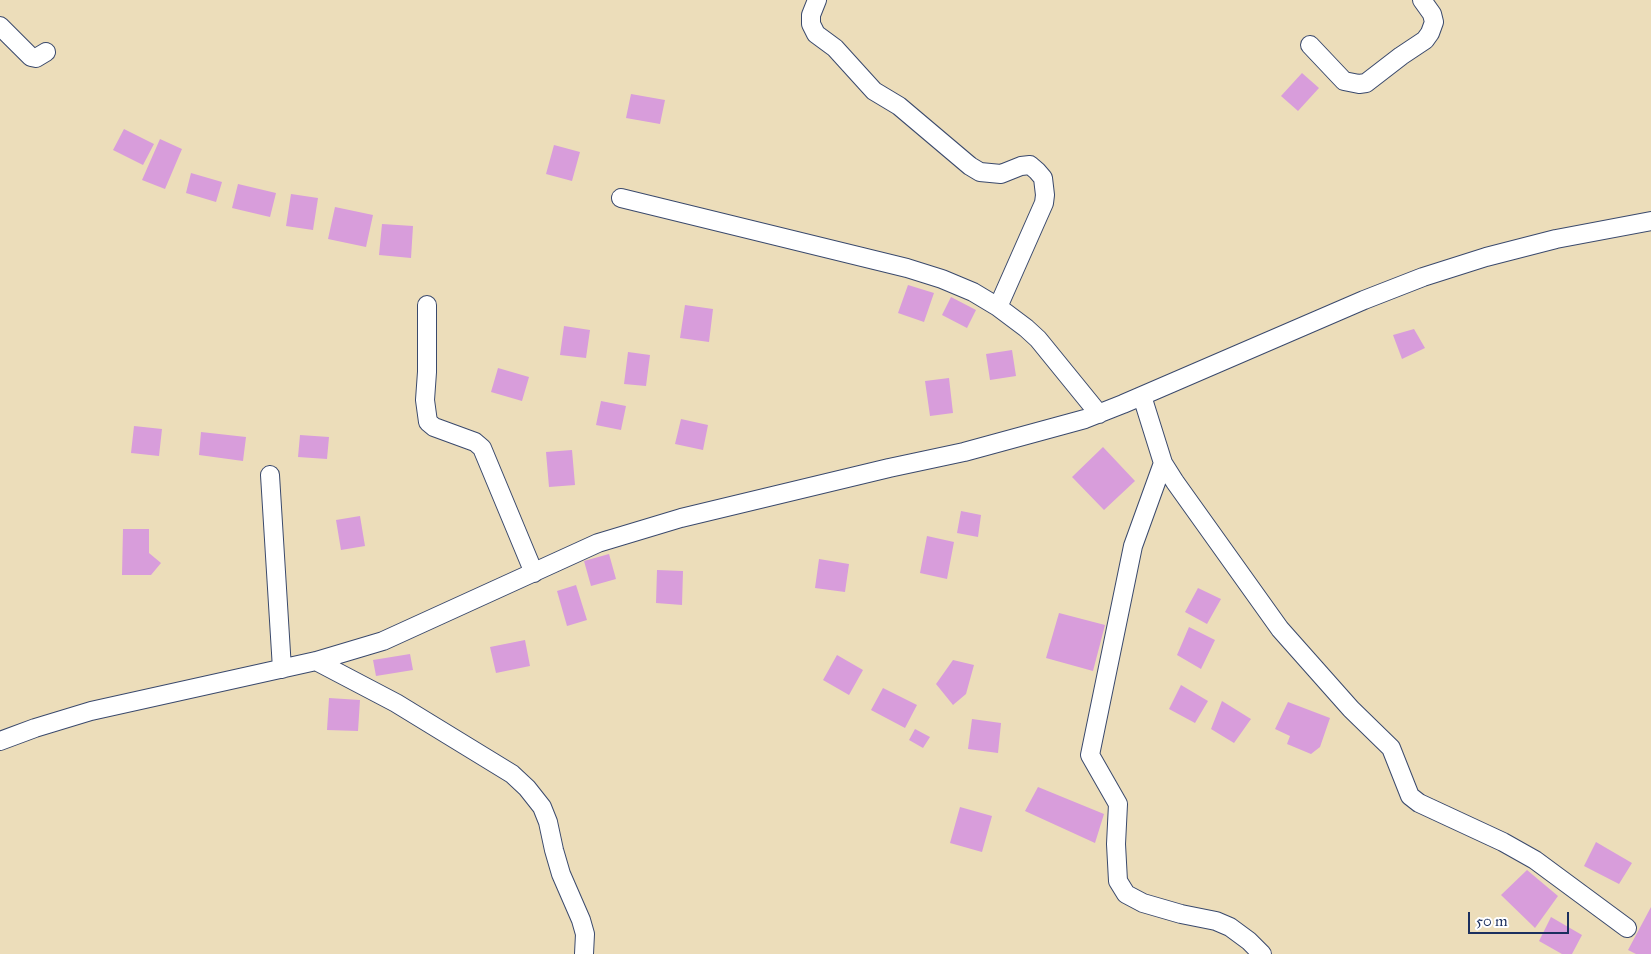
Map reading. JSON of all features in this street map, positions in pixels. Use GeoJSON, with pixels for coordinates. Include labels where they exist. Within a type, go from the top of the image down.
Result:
{"type":"FeatureCollection","features":[{"type":"Feature","properties":{"kind":"street"},"geometry":{"type":"LineString","coordinates":[[817,0],[811,15],[811,24],[816,34],[835,48],[874,91],[899,106],[970,166],[980,172],[1001,174],[1030,165],[1043,178],[1044,203],[998,307]]}},
{"type":"Feature","properties":{"kind":"street"},"geometry":{"type":"LineString","coordinates":[[1310,46],[1344,80],[1359,84],[1366,83],[1425,40],[1430,33],[1434,22],[1432,14],[1422,0]]}},
{"type":"Feature","properties":{"kind":"street"},"geometry":{"type":"LineString","coordinates":[[0,26],[31,57],[36,58],[46,52]]}},
{"type":"Feature","properties":{"kind":"street"},"geometry":{"type":"LineString","coordinates":[[621,198],[907,268],[942,279],[973,292],[998,307],[1038,339],[1099,414]]}},
{"type":"Feature","properties":{"kind":"street"},"geometry":{"type":"LineString","coordinates":[[0,741],[91,711],[316,661],[383,641],[598,543],[681,518],[964,452],[1044,431],[1099,414],[1364,300],[1423,277],[1486,257],[1556,239],[1651,221]]}},
{"type":"Feature","properties":{"kind":"street"},"geometry":{"type":"LineString","coordinates":[[427,305],[425,400],[428,422],[434,428],[475,442],[482,448],[534,573]]}},
{"type":"Feature","properties":{"kind":"street"},"geometry":{"type":"LineString","coordinates":[[1142,396],[1149,423],[1164,463],[1174,482],[1280,629],[1351,709],[1391,748],[1410,796],[1419,803],[1504,842],[1535,860],[1627,928]]}},
{"type":"Feature","properties":{"kind":"street"},"geometry":{"type":"LineString","coordinates":[[1164,463],[1133,546],[1090,756],[1118,804],[1116,844],[1118,880],[1126,894],[1143,903],[1181,914],[1216,921],[1230,927],[1250,941],[1262,954]]}},
{"type":"Feature","properties":{"kind":"street"},"geometry":{"type":"LineString","coordinates":[[270,475],[282,669]]}},
{"type":"Feature","properties":{"kind":"street"},"geometry":{"type":"LineString","coordinates":[[316,661],[404,708],[512,774],[527,788],[542,807],[548,822],[559,866],[585,934],[584,954]]}},
{"type":"Feature","properties":{"kind":"building"},"geometry":{"type":"Polygon","coordinates":[[[1302,73],[1319,88],[1298,111],[1281,96],[1302,73]]]}},
{"type":"Feature","properties":{"kind":"building"},"geometry":{"type":"Polygon","coordinates":[[[631,94],[665,100],[660,124],[626,118],[631,94]]]}},
{"type":"Feature","properties":{"kind":"building"},"geometry":{"type":"Polygon","coordinates":[[[124,129],[154,144],[143,165],[113,150],[124,129]]]}},
{"type":"Feature","properties":{"kind":"building"},"geometry":{"type":"Polygon","coordinates":[[[160,139],[182,149],[165,189],[142,180],[160,139]]]}},
{"type":"Feature","properties":{"kind":"building"},"geometry":{"type":"Polygon","coordinates":[[[554,145],[580,152],[572,181],[546,174],[554,145]]]}},
{"type":"Feature","properties":{"kind":"building"},"geometry":{"type":"Polygon","coordinates":[[[191,173],[222,182],[216,202],[186,193],[191,173]]]}},
{"type":"Feature","properties":{"kind":"building"},"geometry":{"type":"Polygon","coordinates":[[[238,184],[276,193],[270,217],[232,208],[238,184]]]}},
{"type":"Feature","properties":{"kind":"building"},"geometry":{"type":"Polygon","coordinates":[[[291,194],[318,198],[313,230],[286,226],[291,194]]]}},
{"type":"Feature","properties":{"kind":"building"},"geometry":{"type":"Polygon","coordinates":[[[335,207],[373,215],[366,247],[328,239],[335,207]]]}},
{"type":"Feature","properties":{"kind":"building"},"geometry":{"type":"Polygon","coordinates":[[[382,224],[413,226],[411,258],[379,255],[382,224]]]}},
{"type":"Feature","properties":{"kind":"building"},"geometry":{"type":"Polygon","coordinates":[[[908,285],[934,293],[924,322],[898,313],[908,285]]]}},
{"type":"Feature","properties":{"kind":"building"},"geometry":{"type":"Polygon","coordinates":[[[951,297],[976,310],[967,328],[942,315],[951,297]]]}},
{"type":"Feature","properties":{"kind":"building"},"geometry":{"type":"Polygon","coordinates":[[[685,305],[713,309],[709,342],[680,338],[685,305]]]}},
{"type":"Feature","properties":{"kind":"building"},"geometry":{"type":"Polygon","coordinates":[[[564,326],[590,330],[586,358],[560,355],[564,326]]]}},
{"type":"Feature","properties":{"kind":"building"},"geometry":{"type":"Polygon","coordinates":[[[1414,329],[1425,348],[1402,359],[1393,335],[1414,329]]]}},
{"type":"Feature","properties":{"kind":"building"},"geometry":{"type":"Polygon","coordinates":[[[1012,350],[1016,376],[990,380],[986,354],[1012,350]]]}},
{"type":"Feature","properties":{"kind":"building"},"geometry":{"type":"Polygon","coordinates":[[[628,352],[650,355],[646,386],[624,384],[628,352]]]}},
{"type":"Feature","properties":{"kind":"building"},"geometry":{"type":"Polygon","coordinates":[[[498,368],[529,377],[522,401],[491,392],[498,368]]]}},
{"type":"Feature","properties":{"kind":"building"},"geometry":{"type":"Polygon","coordinates":[[[949,378],[953,413],[930,416],[925,381],[949,378]]]}},
{"type":"Feature","properties":{"kind":"building"},"geometry":{"type":"Polygon","coordinates":[[[601,401],[626,406],[621,430],[596,425],[601,401]]]}},
{"type":"Feature","properties":{"kind":"building"},"geometry":{"type":"Polygon","coordinates":[[[681,419],[708,425],[703,450],[675,444],[681,419]]]}},
{"type":"Feature","properties":{"kind":"building"},"geometry":{"type":"Polygon","coordinates":[[[134,426],[162,429],[159,456],[131,453],[134,426]]]}},
{"type":"Feature","properties":{"kind":"building"},"geometry":{"type":"Polygon","coordinates":[[[201,432],[246,437],[243,461],[199,455],[201,432]]]}},
{"type":"Feature","properties":{"kind":"building"},"geometry":{"type":"Polygon","coordinates":[[[300,435],[329,437],[327,459],[298,457],[300,435]]]}},
{"type":"Feature","properties":{"kind":"building"},"geometry":{"type":"Polygon","coordinates":[[[1103,447],[1135,481],[1104,510],[1072,477],[1103,447]]]}},
{"type":"Feature","properties":{"kind":"building"},"geometry":{"type":"Polygon","coordinates":[[[572,450],[575,485],[549,487],[546,452],[572,450]]]}},
{"type":"Feature","properties":{"kind":"building"},"geometry":{"type":"Polygon","coordinates":[[[961,511],[981,515],[978,537],[957,533],[961,511]]]}},
{"type":"Feature","properties":{"kind":"building"},"geometry":{"type":"Polygon","coordinates":[[[360,516],[365,546],[341,550],[336,520],[360,516]]]}},
{"type":"Feature","properties":{"kind":"building"},"geometry":{"type":"Polygon","coordinates":[[[123,529],[149,529],[149,553],[161,563],[151,575],[122,575],[123,529]]]}},
{"type":"Feature","properties":{"kind":"building"},"geometry":{"type":"Polygon","coordinates":[[[927,536],[954,542],[947,579],[920,573],[927,536]]]}},
{"type":"Feature","properties":{"kind":"building"},"geometry":{"type":"Polygon","coordinates":[[[609,554],[616,579],[591,586],[584,561],[609,554]]]}},
{"type":"Feature","properties":{"kind":"building"},"geometry":{"type":"Polygon","coordinates":[[[819,559],[849,564],[845,592],[815,588],[819,559]]]}},
{"type":"Feature","properties":{"kind":"building"},"geometry":{"type":"Polygon","coordinates":[[[657,570],[683,571],[682,605],[656,603],[657,570]]]}},
{"type":"Feature","properties":{"kind":"building"},"geometry":{"type":"Polygon","coordinates":[[[576,585],[587,620],[567,626],[557,591],[576,585]]]}},
{"type":"Feature","properties":{"kind":"building"},"geometry":{"type":"Polygon","coordinates":[[[1198,588],[1221,599],[1207,624],[1185,612],[1198,588]]]}},
{"type":"Feature","properties":{"kind":"building"},"geometry":{"type":"Polygon","coordinates":[[[1059,613],[1105,625],[1093,671],[1046,658],[1059,613]]]}},
{"type":"Feature","properties":{"kind":"building"},"geometry":{"type":"Polygon","coordinates":[[[1189,627],[1215,640],[1201,669],[1177,655],[1189,627]]]}},
{"type":"Feature","properties":{"kind":"building"},"geometry":{"type":"Polygon","coordinates":[[[525,640],[530,666],[496,673],[490,647],[525,640]]]}},
{"type":"Feature","properties":{"kind":"building"},"geometry":{"type":"Polygon","coordinates":[[[410,654],[413,670],[376,676],[373,660],[410,654]]]}},
{"type":"Feature","properties":{"kind":"building"},"geometry":{"type":"Polygon","coordinates":[[[837,655],[863,670],[849,695],[823,680],[837,655]]]}},
{"type":"Feature","properties":{"kind":"building"},"geometry":{"type":"Polygon","coordinates":[[[953,660],[974,665],[966,694],[953,705],[936,684],[953,660]]]}},
{"type":"Feature","properties":{"kind":"building"},"geometry":{"type":"Polygon","coordinates":[[[1181,685],[1208,701],[1195,723],[1169,709],[1181,685]]]}},
{"type":"Feature","properties":{"kind":"building"},"geometry":{"type":"Polygon","coordinates":[[[883,688],[917,705],[905,728],[871,710],[883,688]]]}},
{"type":"Feature","properties":{"kind":"building"},"geometry":{"type":"Polygon","coordinates":[[[329,698],[360,700],[358,731],[327,730],[329,698]]]}},
{"type":"Feature","properties":{"kind":"building"},"geometry":{"type":"Polygon","coordinates":[[[1222,701],[1251,719],[1234,743],[1211,729],[1222,701]]]}},
{"type":"Feature","properties":{"kind":"building"},"geometry":{"type":"Polygon","coordinates":[[[1288,702],[1330,718],[1320,747],[1311,754],[1287,744],[1290,736],[1275,729],[1288,702]]]}},
{"type":"Feature","properties":{"kind":"building"},"geometry":{"type":"Polygon","coordinates":[[[972,719],[1001,723],[998,753],[968,749],[972,719]]]}},
{"type":"Feature","properties":{"kind":"building"},"geometry":{"type":"Polygon","coordinates":[[[915,729],[930,737],[923,748],[909,740],[915,729]]]}},
{"type":"Feature","properties":{"kind":"building"},"geometry":{"type":"Polygon","coordinates":[[[1038,787],[1104,814],[1095,843],[1025,811],[1038,787]]]}},
{"type":"Feature","properties":{"kind":"building"},"geometry":{"type":"Polygon","coordinates":[[[960,807],[992,816],[982,852],[950,843],[960,807]]]}},
{"type":"Feature","properties":{"kind":"building"},"geometry":{"type":"Polygon","coordinates":[[[1596,842],[1632,863],[1619,884],[1584,866],[1596,842]]]}},
{"type":"Feature","properties":{"kind":"building"},"geometry":{"type":"Polygon","coordinates":[[[1527,870],[1558,896],[1535,928],[1501,895],[1527,870]]]}},
{"type":"Feature","properties":{"kind":"building"},"geometry":{"type":"Polygon","coordinates":[[[1651,907],[1651,954],[1636,954],[1628,950],[1651,907]]]}},
{"type":"Feature","properties":{"kind":"building"},"geometry":{"type":"Polygon","coordinates":[[[1551,917],[1582,935],[1572,954],[1562,954],[1539,941],[1551,917]]]}}]}
